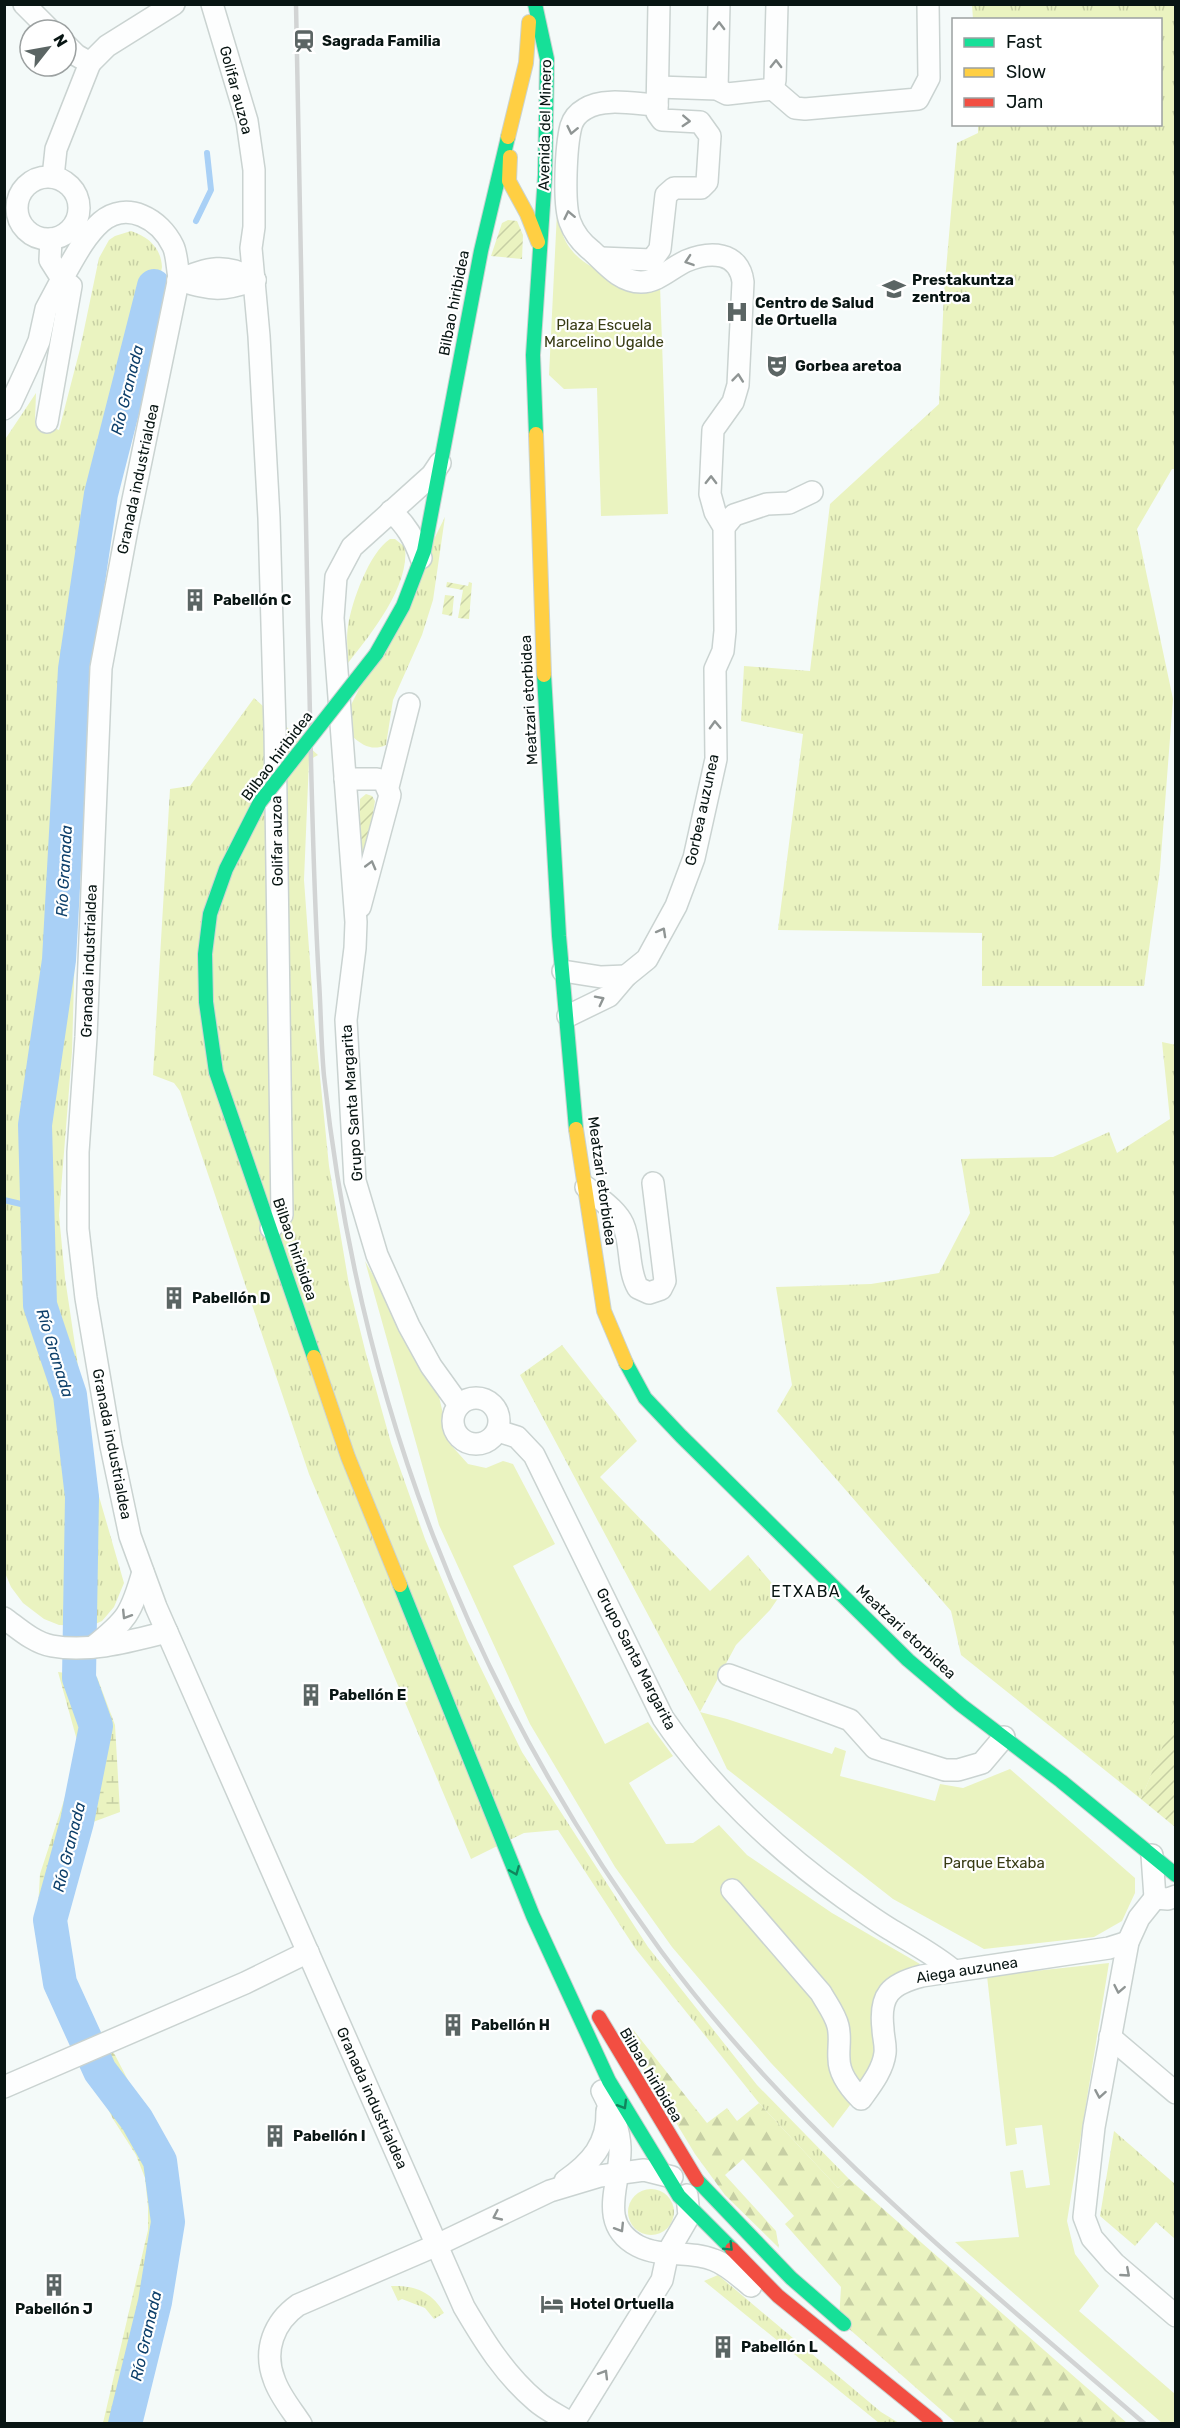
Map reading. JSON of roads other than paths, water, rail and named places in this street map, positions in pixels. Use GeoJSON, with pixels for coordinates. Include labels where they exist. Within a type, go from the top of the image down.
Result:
{"type":"FeatureCollection","features":[{"type":"Feature","properties":{"kind":"street"},"geometry":{"type":"LineString","coordinates":[[24,4],[38,18]]}},
{"type":"Feature","properties":{"kind":"street"},"geometry":{"type":"LineString","coordinates":[[53,177],[56,149],[90,63],[107,46],[174,4]]}},
{"type":"Feature","properties":{"kind":"street","name":"Golifar auzoa"},"geometry":{"type":"LineString","coordinates":[[212,4],[247,121],[254,170],[255,227],[251,248],[255,280],[269,518],[280,992],[282,1215],[271,1228]]}},
{"type":"Feature","properties":{"kind":"street","name":"Bilbao hiribidea"},"geometry":{"type":"LineString","coordinates":[[530,4],[526,63],[527,91],[502,177],[502,212],[466,323],[436,494],[421,558],[403,606],[376,654],[260,802],[226,869],[210,914],[205,954],[206,1002],[216,1072],[348,1456],[431,1661],[609,2081],[664,2175],[688,2206],[778,2296],[917,2409],[941,2416]]}},
{"type":"Feature","properties":{"kind":"street","name":"Avenida del Minero"},"geometry":{"type":"LineString","coordinates":[[535,4],[547,59],[534,179],[540,247]]}},
{"type":"Feature","properties":{"kind":"street"},"geometry":{"type":"LineString","coordinates":[[659,4],[657,96],[657,112],[662,120],[700,122],[710,136],[707,182],[701,188],[674,188],[666,195],[660,249],[652,260],[601,258],[582,242],[569,221],[566,199],[567,172],[571,125],[577,114],[599,103],[657,96],[717,89],[727,94],[773,89],[795,108],[805,109],[918,99],[929,78],[928,4]]}},
{"type":"Feature","properties":{"kind":"street"},"geometry":{"type":"LineString","coordinates":[[717,89],[719,4]]}},
{"type":"Feature","properties":{"kind":"street"},"geometry":{"type":"LineString","coordinates":[[773,89],[777,4]]}},
{"type":"Feature","properties":{"kind":"street"},"geometry":{"type":"LineString","coordinates":[[78,56],[90,63]]}},
{"type":"Feature","properties":{"kind":"street"},"geometry":{"type":"LineString","coordinates":[[502,177],[534,179],[567,172]]}},
{"type":"Feature","properties":{"kind":"street"},"geometry":{"type":"LineString","coordinates":[[42,177],[53,177],[69,185],[75,191],[79,207],[73,226],[66,234],[51,239],[36,237],[23,228],[19,221],[16,204],[26,185],[42,177]]}},
{"type":"Feature","properties":{"kind":"street"},"geometry":{"type":"LineString","coordinates":[[502,177],[528,216],[540,247]]}},
{"type":"Feature","properties":{"kind":"street","name":"Granada industrialdea"},"geometry":{"type":"LineString","coordinates":[[62,279],[82,246],[102,221],[122,212],[141,214],[158,224],[174,247],[178,280],[174,306],[128,524],[101,668],[86,1037],[78,1152],[78,1229],[86,1298],[111,1446],[130,1536],[167,1632],[464,2307],[489,2348],[513,2379],[537,2402],[573,2424]]}},
{"type":"Feature","properties":{"kind":"street"},"geometry":{"type":"LineString","coordinates":[[502,212],[528,216]]}},
{"type":"Feature","properties":{"kind":"street"},"geometry":{"type":"LineString","coordinates":[[47,423],[71,286],[62,279],[50,260],[51,239]]}},
{"type":"Feature","properties":{"kind":"street"},"geometry":{"type":"LineString","coordinates":[[169,240],[229,289],[255,280]]}},
{"type":"Feature","properties":{"kind":"street","name":"Meatzari etorbidea"},"geometry":{"type":"LineString","coordinates":[[540,247],[533,366],[544,682],[559,936],[568,1016],[577,1140],[604,1311],[620,1353],[645,1398],[908,1660],[1175,1874]]}},
{"type":"Feature","properties":{"kind":"street"},"geometry":{"type":"LineString","coordinates":[[174,306],[251,248]]}},
{"type":"Feature","properties":{"kind":"street","name":"Gorbea auzunea"},"geometry":{"type":"LineString","coordinates":[[568,1016],[609,996],[626,976],[647,959],[676,906],[694,858],[716,759],[715,669],[723,651],[725,631],[724,527],[715,512],[710,494],[713,430],[733,402],[738,385],[743,282],[741,270],[735,261],[725,257],[706,256],[688,260],[660,277],[641,282],[620,278],[601,258]]}},
{"type":"Feature","properties":{"kind":"street"},"geometry":{"type":"LineString","coordinates":[[178,280],[214,275],[255,280]]}},
{"type":"Feature","properties":{"kind":"street"},"geometry":{"type":"LineString","coordinates":[[4,409],[11,403],[29,364],[39,341],[46,309],[62,279]]}},
{"type":"Feature","properties":{"kind":"street","name":"Golifar auzoa"},"geometry":{"type":"LineString","coordinates":[[229,289],[247,306],[259,343]]}},
{"type":"Feature","properties":{"kind":"street"},"geometry":{"type":"LineString","coordinates":[[421,558],[414,538],[403,522],[391,511],[432,475],[441,462]]}},
{"type":"Feature","properties":{"kind":"street"},"geometry":{"type":"LineString","coordinates":[[724,527],[734,515],[767,504],[789,503],[812,492]]}},
{"type":"Feature","properties":{"kind":"street","name":"Grupo Santa Margarita"},"geometry":{"type":"LineString","coordinates":[[391,511],[352,547],[336,577],[333,618],[356,922],[356,948],[346,1020],[355,1181],[377,1255],[409,1326],[431,1366],[459,1405]]}},
{"type":"Feature","properties":{"kind":"street","name":"Grupo Santa Margarita"},"geometry":{"type":"LineString","coordinates":[[356,922],[390,795],[388,788],[409,704]]}},
{"type":"Feature","properties":{"kind":"street"},"geometry":{"type":"LineString","coordinates":[[345,778],[377,778],[384,781],[388,788]]}},
{"type":"Feature","properties":{"kind":"street"},"geometry":{"type":"LineString","coordinates":[[564,971],[601,977],[626,976]]}},
{"type":"Feature","properties":{"kind":"street"},"geometry":{"type":"LineString","coordinates":[[586,1187],[618,1215],[624,1226],[634,1279],[638,1288],[650,1293],[661,1289],[665,1281],[653,1183]]}},
{"type":"Feature","properties":{"kind":"street"},"geometry":{"type":"LineString","coordinates":[[471,1398],[486,1399],[492,1403],[500,1416],[498,1431],[484,1443],[469,1444],[462,1440],[457,1434],[453,1419],[459,1405],[471,1398]]}},
{"type":"Feature","properties":{"kind":"street","name":"Grupo Santa Margarita"},"geometry":{"type":"LineString","coordinates":[[498,1431],[517,1437],[534,1455],[663,1718],[682,1746],[764,1833],[804,1867],[851,1903],[890,1930],[941,1960],[954,1971]]}},
{"type":"Feature","properties":{"kind":"street"},"geometry":{"type":"LineString","coordinates":[[92,1647],[120,1624],[134,1602],[142,1572]]}},
{"type":"Feature","properties":{"kind":"street"},"geometry":{"type":"LineString","coordinates":[[4,1618],[26,1635],[51,1646],[92,1647],[167,1632]]}},
{"type":"Feature","properties":{"kind":"street"},"geometry":{"type":"LineString","coordinates":[[729,1676],[850,1720],[875,1748],[945,1770],[972,1767],[982,1763],[1004,1737]]}},
{"type":"Feature","properties":{"kind":"street"},"geometry":{"type":"LineString","coordinates":[[1152,1855],[1166,1895]]}},
{"type":"Feature","properties":{"kind":"street"},"geometry":{"type":"LineString","coordinates":[[1175,1874],[1166,1874],[1166,1895],[1139,1918],[1128,1942],[1094,2127],[1084,2217],[1092,2238],[1114,2263],[1176,2316]]}},
{"type":"Feature","properties":{"kind":"street","name":"Aiega auzunea"},"geometry":{"type":"LineString","coordinates":[[732,1890],[821,1993],[838,2027],[839,2065],[851,2089],[861,2099],[876,2077],[885,2052],[882,2003],[887,1993],[896,1985],[910,1979],[1109,1948],[1128,1942]]}},
{"type":"Feature","properties":{"kind":"street"},"geometry":{"type":"LineString","coordinates":[[537,1908],[537,1953],[607,2101],[620,2140],[613,2215],[627,2239],[639,2247],[653,2251],[714,2260],[729,2268],[890,2399],[917,2409]]}},
{"type":"Feature","properties":{"kind":"street"},"geometry":{"type":"LineString","coordinates":[[4,2086],[245,1983],[308,1952]]}},
{"type":"Feature","properties":{"kind":"street","name":"Bilbao hiribidea"},"geometry":{"type":"LineString","coordinates":[[591,2002],[697,2180],[791,2278],[856,2335]]}},
{"type":"Feature","properties":{"kind":"street"},"geometry":{"type":"LineString","coordinates":[[573,2424],[657,2287],[668,2252],[684,2227],[688,2216],[688,2206],[680,2173],[610,2056],[607,2032]]}},
{"type":"Feature","properties":{"kind":"street"},"geometry":{"type":"LineString","coordinates":[[1110,2037],[1176,2093]]}},
{"type":"Feature","properties":{"kind":"street"},"geometry":{"type":"LineString","coordinates":[[550,2191],[584,2167],[603,2142],[607,2131],[607,2101]]}},
{"type":"Feature","properties":{"kind":"street"},"geometry":{"type":"LineString","coordinates":[[301,2424],[274,2382],[270,2366],[276,2328],[285,2314],[298,2305],[437,2245],[550,2191],[600,2176],[644,2170],[664,2175],[683,2185],[703,2201],[746,2248],[788,2287],[826,2309]]}},
{"type":"Feature","properties":{"kind":"street"},"geometry":{"type":"LineString","coordinates":[[657,2287],[682,2265],[693,2261],[714,2260]]}},
{"type":"Feature","properties":{"kind":"waterway"},"geometry":{"type":"LineString","coordinates":[[196,221],[211,190],[207,153]]}},
{"type":"Feature","properties":{"kind":"waterway","name":"Río Granada"},"geometry":{"type":"LineString","coordinates":[[125,2424],[155,2302],[168,2222],[160,2161],[137,2120],[100,2071],[60,1983],[50,1920],[77,1822],[96,1726],[79,1678],[82,1497],[70,1395],[40,1305],[35,1125],[59,960],[75,669],[101,494],[154,286]]}},
{"type":"Feature","properties":{"kind":"waterway"},"geometry":{"type":"LineString","coordinates":[[4,1200],[38,1208]]}},
{"type":"Feature","properties":{"kind":"railway"},"geometry":{"type":"LineString","coordinates":[[296,4],[312,805],[324,1076],[341,1196],[364,1313],[395,1426],[433,1536],[479,1643],[532,1748],[593,1851],[661,1951],[713,2018],[769,2081],[890,2201],[952,2258],[1145,2424]]}},
{"type":"Feature","properties":{"kind":"place","name":"Sagrada Familia"},"geometry":{"type":"Point","coordinates":[304,41]}},
{"type":"Feature","properties":{"kind":"place","name":"Prestakuntza zentroa"},"geometry":{"type":"Point","coordinates":[894,289]}},
{"type":"Feature","properties":{"kind":"place","name":"Centro de Salud de Ortuella"},"geometry":{"type":"Point","coordinates":[737,312]}},
{"type":"Feature","properties":{"kind":"place","name":"Gorbea aretoa"},"geometry":{"type":"Point","coordinates":[777,366]}},
{"type":"Feature","properties":{"kind":"place","name":"Pabellón C"},"geometry":{"type":"Point","coordinates":[195,600]}},
{"type":"Feature","properties":{"kind":"place","name":"Pabellón D"},"geometry":{"type":"Point","coordinates":[174,1298]}},
{"type":"Feature","properties":{"kind":"place","name":"Pabellón E"},"geometry":{"type":"Point","coordinates":[311,1695]}},
{"type":"Feature","properties":{"kind":"place","name":"Pabellón H"},"geometry":{"type":"Point","coordinates":[453,2025]}},
{"type":"Feature","properties":{"kind":"place","name":"Pabellón I"},"geometry":{"type":"Point","coordinates":[275,2136]}},
{"type":"Feature","properties":{"kind":"place","name":"Pabellón J"},"geometry":{"type":"Point","coordinates":[54,2285]}},
{"type":"Feature","properties":{"kind":"place","name":"Hotel Ortuella"},"geometry":{"type":"Point","coordinates":[552,2304]}},
{"type":"Feature","properties":{"kind":"place","name":"Pabellón L"},"geometry":{"type":"Point","coordinates":[723,2347]}},
{"type":"Feature","properties":{"kind":"district","name":"ETXABA"},"geometry":{"type":"Point","coordinates":[806,1591]}},
{"type":"Feature","properties":{"kind":"park label","name":"Plaza Escuela Marcelino Ugalde"},"geometry":{"type":"Point","coordinates":[604,334]}},
{"type":"Feature","properties":{"kind":"park label","name":"Parque Etxaba"},"geometry":{"type":"Point","coordinates":[994,1863]}}]}
